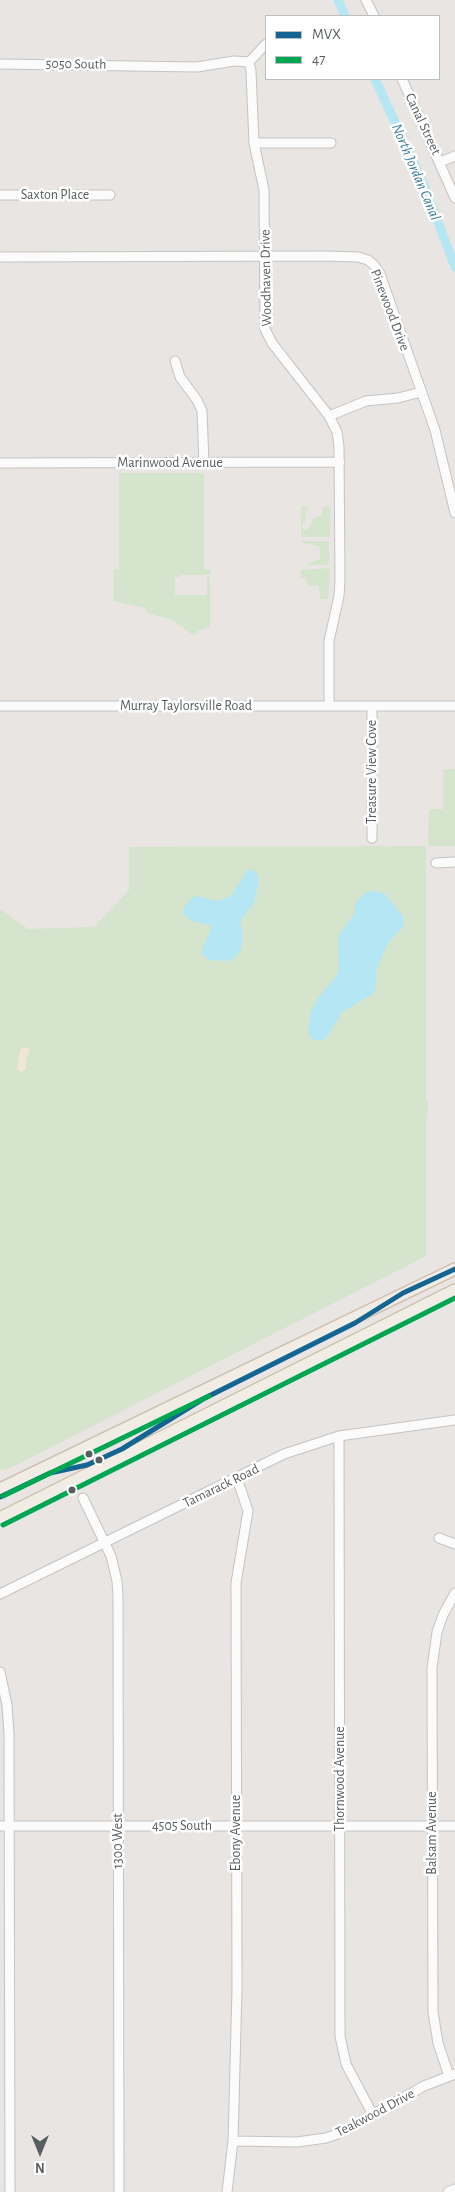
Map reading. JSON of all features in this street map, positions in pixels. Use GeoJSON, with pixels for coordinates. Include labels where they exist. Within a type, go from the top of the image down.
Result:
{"type":"FeatureCollection","features":[{"type":"Feature","properties":{"kind":"main road"},"geometry":{"type":"LineString","coordinates":[[0,1489],[455,1269]]}},
{"type":"Feature","properties":{"kind":"main road"},"geometry":{"type":"LineString","coordinates":[[0,1518],[455,1290]]}},
{"type":"Feature","properties":{"kind":"street"},"geometry":{"type":"LineString","coordinates":[[366,0],[374,15]]}},
{"type":"Feature","properties":{"kind":"street"},"geometry":{"type":"LineString","coordinates":[[249,62],[265,45]]}},
{"type":"Feature","properties":{"kind":"street","name":"5050 South"},"geometry":{"type":"LineString","coordinates":[[0,64],[198,67],[238,61],[249,62]]}},
{"type":"Feature","properties":{"kind":"street","name":"Woodhaven Drive"},"geometry":{"type":"LineString","coordinates":[[249,62],[254,143],[264,190],[267,334],[329,416],[338,440],[340,462],[340,589],[329,641],[329,706]]}},
{"type":"Feature","properties":{"kind":"street","name":"Canal Street"},"geometry":{"type":"LineString","coordinates":[[402,80],[455,198]]}},
{"type":"Feature","properties":{"kind":"street"},"geometry":{"type":"LineString","coordinates":[[254,143],[331,143]]}},
{"type":"Feature","properties":{"kind":"street"},"geometry":{"type":"LineString","coordinates":[[440,162],[455,156]]}},
{"type":"Feature","properties":{"kind":"street","name":"Saxton Place"},"geometry":{"type":"LineString","coordinates":[[0,195],[110,195]]}},
{"type":"Feature","properties":{"kind":"street","name":"Pinewood Drive"},"geometry":{"type":"LineString","coordinates":[[0,257],[352,256],[372,262],[380,274],[436,436],[455,513]]}},
{"type":"Feature","properties":{"kind":"street"},"geometry":{"type":"LineString","coordinates":[[175,361],[180,377],[197,400],[202,411],[204,463]]}},
{"type":"Feature","properties":{"kind":"street"},"geometry":{"type":"LineString","coordinates":[[329,416],[366,401],[402,398],[421,392]]}},
{"type":"Feature","properties":{"kind":"street","name":"Marinwood Avenue"},"geometry":{"type":"LineString","coordinates":[[0,463],[340,462]]}},
{"type":"Feature","properties":{"kind":"street","name":"Murray Taylorsville Road"},"geometry":{"type":"LineString","coordinates":[[0,706],[455,706]]}},
{"type":"Feature","properties":{"kind":"street","name":"Treasure View Cove"},"geometry":{"type":"LineString","coordinates":[[372,706],[372,838]]}},
{"type":"Feature","properties":{"kind":"street"},"geometry":{"type":"LineString","coordinates":[[436,863],[455,862]]}},
{"type":"Feature","properties":{"kind":"street","name":"Tamarack Road"},"geometry":{"type":"LineString","coordinates":[[0,1594],[284,1454],[339,1436],[455,1420]]}},
{"type":"Feature","properties":{"kind":"street","name":"Thornwood Avenue"},"geometry":{"type":"LineString","coordinates":[[339,1436],[341,2047],[350,2076],[373,2115]]}},
{"type":"Feature","properties":{"kind":"street","name":"Ebony Avenue"},"geometry":{"type":"LineString","coordinates":[[227,2192],[232,2141],[236,1989],[236,1589],[248,1511],[237,1478]]}},
{"type":"Feature","properties":{"kind":"street","name":"1300 West"},"geometry":{"type":"LineString","coordinates":[[83,1498],[115,1568],[118,1596],[119,2192]]}},
{"type":"Feature","properties":{"kind":"street"},"geometry":{"type":"LineString","coordinates":[[439,1538],[455,1544]]}},
{"type":"Feature","properties":{"kind":"street","name":"Balsam Avenue"},"geometry":{"type":"LineString","coordinates":[[452,2075],[438,2043],[433,2012],[433,1650],[443,1615],[455,1593]]}},
{"type":"Feature","properties":{"kind":"street"},"geometry":{"type":"LineString","coordinates":[[0,1672],[8,1719],[5,1826],[5,2127],[10,2192]]}},
{"type":"Feature","properties":{"kind":"street","name":"4505 South"},"geometry":{"type":"LineString","coordinates":[[5,1826],[455,1826]]}},
{"type":"Feature","properties":{"kind":"street","name":"Teakwood Drive"},"geometry":{"type":"LineString","coordinates":[[232,2141],[311,2141],[338,2134],[424,2086],[452,2075]]}},
{"type":"Feature","properties":{"kind":"street"},"geometry":{"type":"LineString","coordinates":[[448,2192],[455,2189]]}},
{"type":"Feature","properties":{"kind":"green space"},"geometry":{"type":"Polygon","coordinates":[[[119,473],[204,473],[204,569],[210,570],[210,575],[180,575],[180,577],[175,577],[175,595],[207,595],[207,577],[210,577],[210,627],[199,630],[194,636],[173,620],[147,613],[145,608],[113,601],[114,569],[119,569],[119,473]]]}},
{"type":"Feature","properties":{"kind":"green space"},"geometry":{"type":"Polygon","coordinates":[[[301,507],[309,507],[305,521],[301,526],[301,507]]]}},
{"type":"Feature","properties":{"kind":"green space"},"geometry":{"type":"Polygon","coordinates":[[[322,507],[330,507],[330,537],[301,537],[301,526],[305,530],[309,528],[313,519],[323,514],[322,507]]]}},
{"type":"Feature","properties":{"kind":"green space"},"geometry":{"type":"Polygon","coordinates":[[[302,541],[329,541],[329,565],[308,565],[308,563],[320,559],[320,547],[302,541]]]}},
{"type":"Feature","properties":{"kind":"green space"},"geometry":{"type":"Polygon","coordinates":[[[330,568],[328,599],[320,599],[319,586],[308,585],[306,580],[300,578],[301,570],[330,568]]]}},
{"type":"Feature","properties":{"kind":"green space"},"geometry":{"type":"Polygon","coordinates":[[[443,769],[455,769],[455,846],[428,846],[429,809],[443,809],[443,769]]]}},
{"type":"Feature","properties":{"kind":"green space"},"geometry":{"type":"Polygon","coordinates":[[[426,846],[426,1100],[428,1101],[428,1109],[426,1122],[426,1256],[8,1469],[0,1470],[0,909],[28,929],[94,927],[129,890],[129,847],[426,846]]]}},
{"type":"Feature","properties":{"kind":"sand"},"geometry":{"type":"Polygon","coordinates":[[[23,1047],[29,1048],[30,1051],[26,1059],[26,1069],[22,1072],[17,1067],[20,1050],[23,1047]]]}},
{"type":"Feature","properties":{"kind":"water"},"geometry":{"type":"Polygon","coordinates":[[[251,869],[257,873],[259,881],[254,903],[240,921],[243,935],[241,949],[235,958],[227,961],[209,960],[202,954],[202,950],[210,931],[210,925],[192,921],[186,917],[183,913],[185,906],[196,896],[218,901],[231,896],[247,871],[251,869]]]}},
{"type":"Feature","properties":{"kind":"water"},"geometry":{"type":"Polygon","coordinates":[[[374,891],[385,894],[403,916],[404,925],[389,942],[383,954],[377,968],[375,991],[373,994],[342,1012],[327,1037],[323,1040],[314,1040],[308,1032],[311,1011],[319,997],[337,975],[339,967],[339,935],[354,914],[356,903],[365,893],[374,891]]]}},
{"type":"Feature","properties":{"kind":"waterway","name":"North Jordan Canal"},"geometry":{"type":"LineString","coordinates":[[338,0],[345,15]]}},
{"type":"Feature","properties":{"kind":"waterway","name":"North Jordan Canal"},"geometry":{"type":"LineString","coordinates":[[375,80],[424,185],[455,267]]}},
{"type":"Feature","properties":{"kind":"transit line","name":"MVX"},"geometry":{"type":"LineString","coordinates":[[0,1497],[50,1473],[87,1465],[122,1449],[203,1399],[355,1323],[403,1293],[455,1269]]}},
{"type":"Feature","properties":{"kind":"transit line","name":"47"},"geometry":{"type":"LineString","coordinates":[[3,1525],[455,1298]]}},
{"type":"Feature","properties":{"kind":"transit line","name":"47"},"geometry":{"type":"LineString","coordinates":[[3,1496],[209,1396]]}}]}
